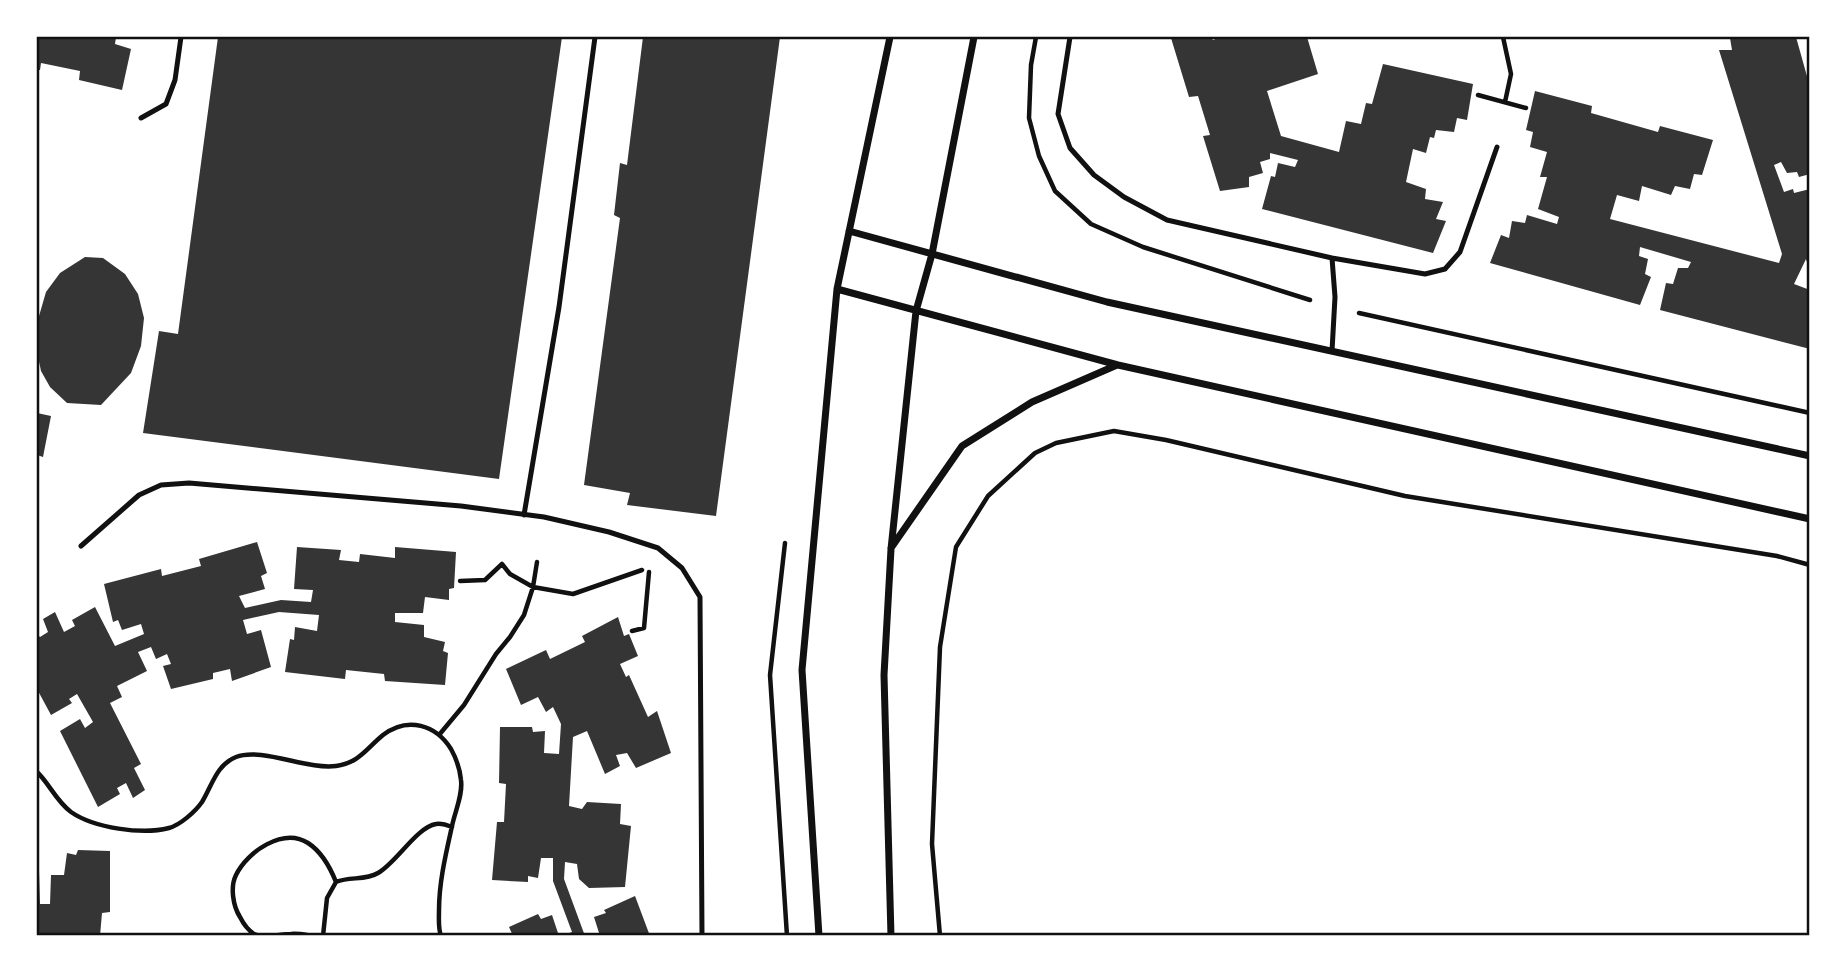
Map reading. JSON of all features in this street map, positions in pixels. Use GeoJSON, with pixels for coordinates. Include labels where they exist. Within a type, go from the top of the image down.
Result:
{"type":"FeatureCollection","features":[{"type":"Feature","properties":{"kind":"street"},"geometry":{"type":"LineString","coordinates":[[819,936],[802,670],[837,289],[890,37]]}},
{"type":"Feature","properties":{"kind":"street"},"geometry":{"type":"LineString","coordinates":[[891,936],[884,675],[891,549],[916,311],[932,254],[974,37]]}},
{"type":"Feature","properties":{"kind":"street"},"geometry":{"type":"LineString","coordinates":[[849,231],[1107,302],[1810,456]]}},
{"type":"Feature","properties":{"kind":"street"},"geometry":{"type":"LineString","coordinates":[[837,289],[1118,365],[1810,520]]}},
{"type":"Feature","properties":{"kind":"street"},"geometry":{"type":"LineString","coordinates":[[891,549],[962,446],[1032,402],[1118,365]]}},
{"type":"Feature","properties":{"kind":"lane"},"geometry":{"type":"LineString","coordinates":[[141,118],[166,104],[175,80],[181,37]]}},
{"type":"Feature","properties":{"kind":"lane"},"geometry":{"type":"LineString","coordinates":[[524,515],[559,307],[595,37]]}},
{"type":"Feature","properties":{"kind":"lane"},"geometry":{"type":"LineString","coordinates":[[1070,37],[1058,114],[1070,148],[1094,175],[1124,197],[1167,220],[1332,258],[1425,274],[1445,269],[1460,252],[1497,148]]}},
{"type":"Feature","properties":{"kind":"lane"},"geometry":{"type":"LineString","coordinates":[[1332,258],[1332,351]]}},
{"type":"Feature","properties":{"kind":"lane"},"geometry":{"type":"LineString","coordinates":[[81,546],[139,495],[161,485],[189,483],[461,506],[544,517],[609,531],[657,548],[682,568],[700,597],[702,936]]}},
{"type":"Feature","properties":{"kind":"path"},"geometry":{"type":"LineString","coordinates":[[1503,37],[1511,74],[1505,102]]}},
{"type":"Feature","properties":{"kind":"path"},"geometry":{"type":"LineString","coordinates":[[1478,95],[1526,108]]}},
{"type":"Feature","properties":{"kind":"path"},"geometry":{"type":"LineString","coordinates":[[1055,191],[1091,224],[1143,247],[1334,308],[1810,413]]}},
{"type":"Feature","properties":{"kind":"path"},"geometry":{"type":"LineString","coordinates":[[940,936],[932,844],[940,647],[956,547],[988,496],[1035,453],[1056,443],[1114,430],[1405,496],[1777,556],[1810,565]]}},
{"type":"Feature","properties":{"kind":"path"},"geometry":{"type":"LineString","coordinates":[[439,735],[464,705],[524,615],[537,562]]}},
{"type":"Feature","properties":{"kind":"path"},"geometry":{"type":"LineString","coordinates":[[460,581],[485,580],[502,564],[510,575],[533,587],[573,594],[650,567]]}},
{"type":"Feature","properties":{"kind":"path"},"geometry":{"type":"LineString","coordinates":[[37,772],[50,792],[71,812],[97,824],[122,829],[170,828],[192,813],[202,802],[210,783],[223,766],[238,756],[253,755],[336,766],[356,760],[384,734],[395,729],[410,725],[427,726],[452,750],[461,779],[439,904],[441,936]]}},
{"type":"Feature","properties":{"kind":"path"},"geometry":{"type":"LineString","coordinates":[[323,936],[327,898],[336,882],[344,878],[361,879],[379,873],[428,827],[438,823],[452,827]]}},
{"type":"Feature","properties":{"kind":"path"},"geometry":{"type":"LineString","coordinates":[[313,936],[295,933],[265,936],[254,934],[237,913],[233,900],[235,877],[256,851],[280,839],[295,838],[316,850],[328,864],[336,882]]}},
{"type":"Feature","properties":{"kind":"building"},"geometry":{"type":"Polygon","coordinates":[[[37,37],[116,37],[115,44],[131,49],[122,90],[79,80],[80,71],[41,63],[40,70],[37,70],[37,37]]]}},
{"type":"Feature","properties":{"kind":"building"},"geometry":{"type":"Polygon","coordinates":[[[218,37],[562,37],[499,479],[143,433],[159,331],[178,334],[218,37]]]}},
{"type":"Feature","properties":{"kind":"building"},"geometry":{"type":"Polygon","coordinates":[[[643,37],[780,37],[716,516],[627,505],[630,493],[584,485],[620,218],[614,215],[620,163],[627,165],[643,37]]]}},
{"type":"Feature","properties":{"kind":"building"},"geometry":{"type":"Polygon","coordinates":[[[1211,37],[1213,40],[1220,37],[1307,37],[1318,74],[1267,91],[1281,136],[1339,152],[1346,121],[1361,124],[1366,103],[1372,104],[1383,64],[1473,84],[1467,120],[1457,118],[1454,132],[1436,130],[1434,138],[1430,137],[1426,153],[1413,149],[1406,182],[1426,189],[1425,199],[1443,202],[1436,219],[1446,221],[1433,253],[1262,209],[1271,176],[1275,177],[1278,163],[1295,167],[1298,160],[1270,153],[1270,159],[1260,162],[1263,173],[1249,177],[1249,187],[1220,191],[1203,136],[1210,135],[1198,96],[1189,97],[1171,38],[1211,37]]]}},
{"type":"Feature","properties":{"kind":"building"},"geometry":{"type":"Polygon","coordinates":[[[1732,37],[1796,37],[1810,87],[1810,174],[1799,177],[1797,172],[1787,173],[1781,162],[1774,165],[1784,192],[1793,189],[1794,193],[1810,189],[1810,272],[1806,259],[1794,284],[1810,290],[1810,349],[1660,310],[1666,283],[1673,284],[1678,268],[1688,268],[1691,262],[1640,247],[1639,256],[1648,259],[1645,274],[1651,277],[1640,305],[1490,263],[1501,235],[1509,238],[1512,221],[1525,223],[1527,215],[1557,224],[1559,217],[1538,209],[1547,177],[1540,177],[1547,152],[1530,147],[1533,132],[1526,130],[1535,91],[1592,106],[1591,113],[1658,132],[1660,126],[1713,140],[1702,175],[1694,174],[1690,189],[1675,186],[1671,195],[1642,186],[1639,201],[1617,195],[1610,219],[1779,263],[1782,254],[1719,50],[1732,50],[1732,37]]]}},
{"type":"Feature","properties":{"kind":"building"},"geometry":{"type":"Polygon","coordinates":[[[85,257],[103,258],[125,274],[138,294],[144,318],[141,346],[131,373],[101,405],[67,403],[50,387],[41,371],[37,352],[37,323],[46,292],[60,273],[85,257]]]}},
{"type":"Feature","properties":{"kind":"building"},"geometry":{"type":"Polygon","coordinates":[[[37,413],[51,416],[43,457],[37,455],[37,413]]]}},
{"type":"Feature","properties":{"kind":"building"},"geometry":{"type":"Polygon","coordinates":[[[257,542],[267,573],[261,576],[265,589],[239,596],[245,608],[281,600],[311,602],[313,590],[294,589],[297,547],[341,550],[339,560],[359,562],[360,554],[395,558],[395,547],[456,552],[454,588],[449,589],[449,600],[425,597],[423,613],[395,613],[395,622],[424,625],[424,637],[445,642],[443,651],[448,653],[445,685],[385,681],[384,674],[346,670],[345,679],[285,672],[290,639],[294,640],[295,627],[317,631],[319,615],[279,612],[243,620],[247,634],[261,630],[271,667],[232,681],[230,669],[213,673],[213,679],[171,689],[163,666],[171,664],[167,654],[156,659],[151,647],[138,652],[147,671],[117,686],[122,697],[110,703],[141,764],[134,768],[145,790],[133,798],[126,783],[117,788],[120,794],[98,807],[60,731],[80,719],[85,728],[93,722],[77,694],[69,699],[72,703],[51,715],[37,689],[37,634],[40,637],[48,632],[43,619],[55,612],[64,632],[75,626],[72,620],[95,607],[115,646],[144,634],[141,624],[122,630],[118,620],[113,622],[104,584],[161,569],[162,576],[201,566],[199,559],[257,542]]]}},
{"type":"Feature","properties":{"kind":"building"},"geometry":{"type":"Polygon","coordinates":[[[618,617],[624,636],[629,634],[638,656],[620,664],[626,677],[629,675],[648,717],[657,711],[671,753],[636,768],[627,753],[616,755],[620,766],[605,774],[587,731],[573,737],[569,806],[582,809],[587,802],[621,804],[620,824],[631,826],[625,887],[589,888],[579,879],[577,864],[565,862],[564,879],[585,936],[561,936],[572,932],[553,881],[553,858],[541,858],[538,878],[528,876],[528,882],[492,880],[497,822],[504,822],[506,784],[499,783],[500,727],[532,727],[533,732],[545,731],[544,753],[559,754],[561,724],[553,707],[546,712],[538,697],[521,705],[506,669],[546,650],[550,659],[585,642],[582,636],[618,617]]]}},
{"type":"Feature","properties":{"kind":"building"},"geometry":{"type":"Polygon","coordinates":[[[78,850],[110,851],[110,912],[102,913],[100,936],[37,936],[37,871],[40,904],[50,904],[51,875],[64,875],[67,853],[76,855],[78,850]]]}},
{"type":"Feature","properties":{"kind":"building"},"geometry":{"type":"Polygon","coordinates":[[[635,896],[650,936],[600,936],[594,917],[635,896]]]}},
{"type":"Feature","properties":{"kind":"building"},"geometry":{"type":"Polygon","coordinates":[[[538,914],[541,919],[552,915],[559,936],[513,936],[509,927],[538,914]]]}}]}
